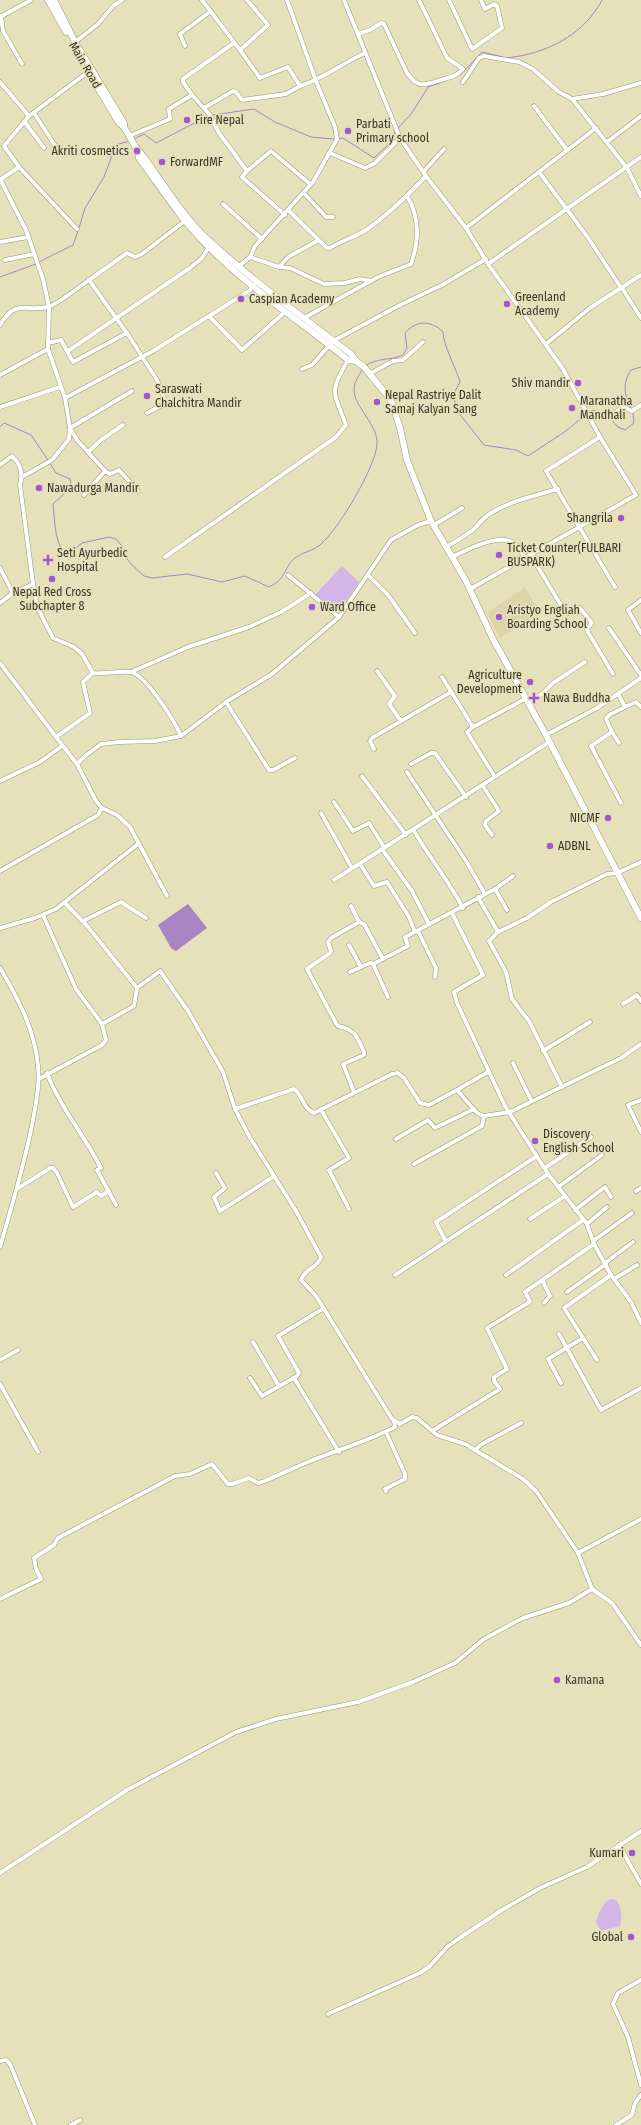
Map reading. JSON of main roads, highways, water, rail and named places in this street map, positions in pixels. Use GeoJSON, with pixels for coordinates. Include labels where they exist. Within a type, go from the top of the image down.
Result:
{"type":"FeatureCollection","features":[{"type":"Feature","properties":{"kind":"main road","name":"Main Road"},"geometry":{"type":"LineString","coordinates":[[48,0],[88,72],[119,123],[124,127]]}},
{"type":"Feature","properties":{"kind":"main road"},"geometry":{"type":"LineString","coordinates":[[54,0],[75,42],[121,117],[124,127],[136,149],[143,156],[187,219],[209,247],[286,311],[354,357],[356,361],[371,373],[391,400],[400,428],[407,460],[432,523],[470,589],[526,701],[546,736],[641,918]]}},
{"type":"Feature","properties":{"kind":"main road"},"geometry":{"type":"LineString","coordinates":[[187,219],[255,284],[304,318],[332,343],[348,360],[356,361]]}},
{"type":"Feature","properties":{"kind":"waterway"},"geometry":{"type":"LineString","coordinates":[[506,58],[530,54],[552,46],[573,34],[590,18],[602,0]]}},
{"type":"Feature","properties":{"kind":"waterway"},"geometry":{"type":"LineString","coordinates":[[465,70],[482,52],[503,57]]}},
{"type":"Feature","properties":{"kind":"waterway"},"geometry":{"type":"LineString","coordinates":[[457,76],[463,72]]}},
{"type":"Feature","properties":{"kind":"waterway"},"geometry":{"type":"LineString","coordinates":[[398,128],[412,113],[428,87],[445,81]]}},
{"type":"Feature","properties":{"kind":"waterway"},"geometry":{"type":"LineString","coordinates":[[213,115],[254,109],[275,122],[311,137],[334,139]]}},
{"type":"Feature","properties":{"kind":"waterway"},"geometry":{"type":"LineString","coordinates":[[134,139],[144,134],[156,143],[208,116]]}},
{"type":"Feature","properties":{"kind":"waterway"},"geometry":{"type":"LineString","coordinates":[[339,139],[343,138],[374,158],[392,141],[395,132]]}},
{"type":"Feature","properties":{"kind":"waterway"},"geometry":{"type":"LineString","coordinates":[[79,228],[85,208],[104,177],[116,145],[129,141]]}},
{"type":"Feature","properties":{"kind":"waterway"},"geometry":{"type":"LineString","coordinates":[[39,262],[73,245],[78,231]]}},
{"type":"Feature","properties":{"kind":"waterway"},"geometry":{"type":"LineString","coordinates":[[0,277],[36,264]]}},
{"type":"Feature","properties":{"kind":"waterway"},"geometry":{"type":"LineString","coordinates":[[365,366],[375,361],[403,355],[407,348],[405,333],[409,329],[424,323],[434,325],[443,332],[445,343],[460,382],[453,395],[458,412],[484,445],[516,450],[528,456],[566,431],[586,414]]}},
{"type":"Feature","properties":{"kind":"waterway"},"geometry":{"type":"LineString","coordinates":[[632,410],[627,400],[625,390],[626,381],[631,370],[641,367]]}},
{"type":"Feature","properties":{"kind":"waterway"},"geometry":{"type":"LineString","coordinates":[[50,463],[56,473],[70,479],[71,483],[68,490],[53,504],[58,542],[64,553],[71,552],[82,543],[109,537],[116,539],[122,546],[124,555],[144,576],[152,578],[187,574],[222,582],[245,576],[269,587],[279,580],[291,561],[301,554],[317,547],[328,537],[345,513],[370,468],[375,455],[377,438],[374,430],[357,402],[354,389],[356,381],[362,370]]}},
{"type":"Feature","properties":{"kind":"waterway"},"geometry":{"type":"LineString","coordinates":[[589,412],[593,410],[606,415]]}},
{"type":"Feature","properties":{"kind":"waterway"},"geometry":{"type":"LineString","coordinates":[[610,418],[618,427],[625,430],[634,423],[633,413]]}},
{"type":"Feature","properties":{"kind":"waterway"},"geometry":{"type":"LineString","coordinates":[[0,427],[4,423],[31,435],[48,460]]}},
{"type":"Feature","properties":{"kind":"place","name":"Fire Nepal"},"geometry":{"type":"Point","coordinates":[187,120]}},
{"type":"Feature","properties":{"kind":"place","name":"Parbati Primary school"},"geometry":{"type":"Point","coordinates":[348,131]}},
{"type":"Feature","properties":{"kind":"place","name":"Akriti cosmetics"},"geometry":{"type":"Point","coordinates":[137,151]}},
{"type":"Feature","properties":{"kind":"place","name":"ForwardMF"},"geometry":{"type":"Point","coordinates":[162,162]}},
{"type":"Feature","properties":{"kind":"place","name":"Caspian Academy"},"geometry":{"type":"Point","coordinates":[241,299]}},
{"type":"Feature","properties":{"kind":"place","name":"Greenland Academy"},"geometry":{"type":"Point","coordinates":[507,304]}},
{"type":"Feature","properties":{"kind":"place","name":"Shiv mandir"},"geometry":{"type":"Point","coordinates":[578,383]}},
{"type":"Feature","properties":{"kind":"place","name":"Saraswati Chalchitra Mandir"},"geometry":{"type":"Point","coordinates":[147,396]}},
{"type":"Feature","properties":{"kind":"place","name":"Nepal Rastriye Dalit Samaj Kalyan Sang"},"geometry":{"type":"Point","coordinates":[377,402]}},
{"type":"Feature","properties":{"kind":"place","name":"Maranatha Mandhali"},"geometry":{"type":"Point","coordinates":[572,408]}},
{"type":"Feature","properties":{"kind":"place","name":"Nawadurga Mandir"},"geometry":{"type":"Point","coordinates":[39,488]}},
{"type":"Feature","properties":{"kind":"place","name":"Shangrila"},"geometry":{"type":"Point","coordinates":[621,518]}},
{"type":"Feature","properties":{"kind":"place","name":"Ticket Counter(FULBARI BUSPARK)"},"geometry":{"type":"Point","coordinates":[499,555]}},
{"type":"Feature","properties":{"kind":"place","name":"Seti Ayurbedic Hospital"},"geometry":{"type":"Point","coordinates":[48,560]}},
{"type":"Feature","properties":{"kind":"place","name":"Nepal Red Cross Subchapter 8"},"geometry":{"type":"Point","coordinates":[52,579]}},
{"type":"Feature","properties":{"kind":"place","name":"Ward Office"},"geometry":{"type":"Point","coordinates":[312,607]}},
{"type":"Feature","properties":{"kind":"place","name":"Aristyo Engliah Boarding School"},"geometry":{"type":"Point","coordinates":[499,617]}},
{"type":"Feature","properties":{"kind":"place","name":"Agriculture Development"},"geometry":{"type":"Point","coordinates":[530,682]}},
{"type":"Feature","properties":{"kind":"place","name":"Nawa Buddha"},"geometry":{"type":"Point","coordinates":[534,698]}},
{"type":"Feature","properties":{"kind":"place","name":"NICMF"},"geometry":{"type":"Point","coordinates":[608,818]}},
{"type":"Feature","properties":{"kind":"place","name":"ADBNL"},"geometry":{"type":"Point","coordinates":[550,846]}},
{"type":"Feature","properties":{"kind":"place","name":"Discovery English School"},"geometry":{"type":"Point","coordinates":[535,1141]}},
{"type":"Feature","properties":{"kind":"place","name":"Kamana"},"geometry":{"type":"Point","coordinates":[557,1680]}},
{"type":"Feature","properties":{"kind":"place","name":"Kumari"},"geometry":{"type":"Point","coordinates":[632,1853]}},
{"type":"Feature","properties":{"kind":"place","name":"Global"},"geometry":{"type":"Point","coordinates":[631,1937]}}]}
